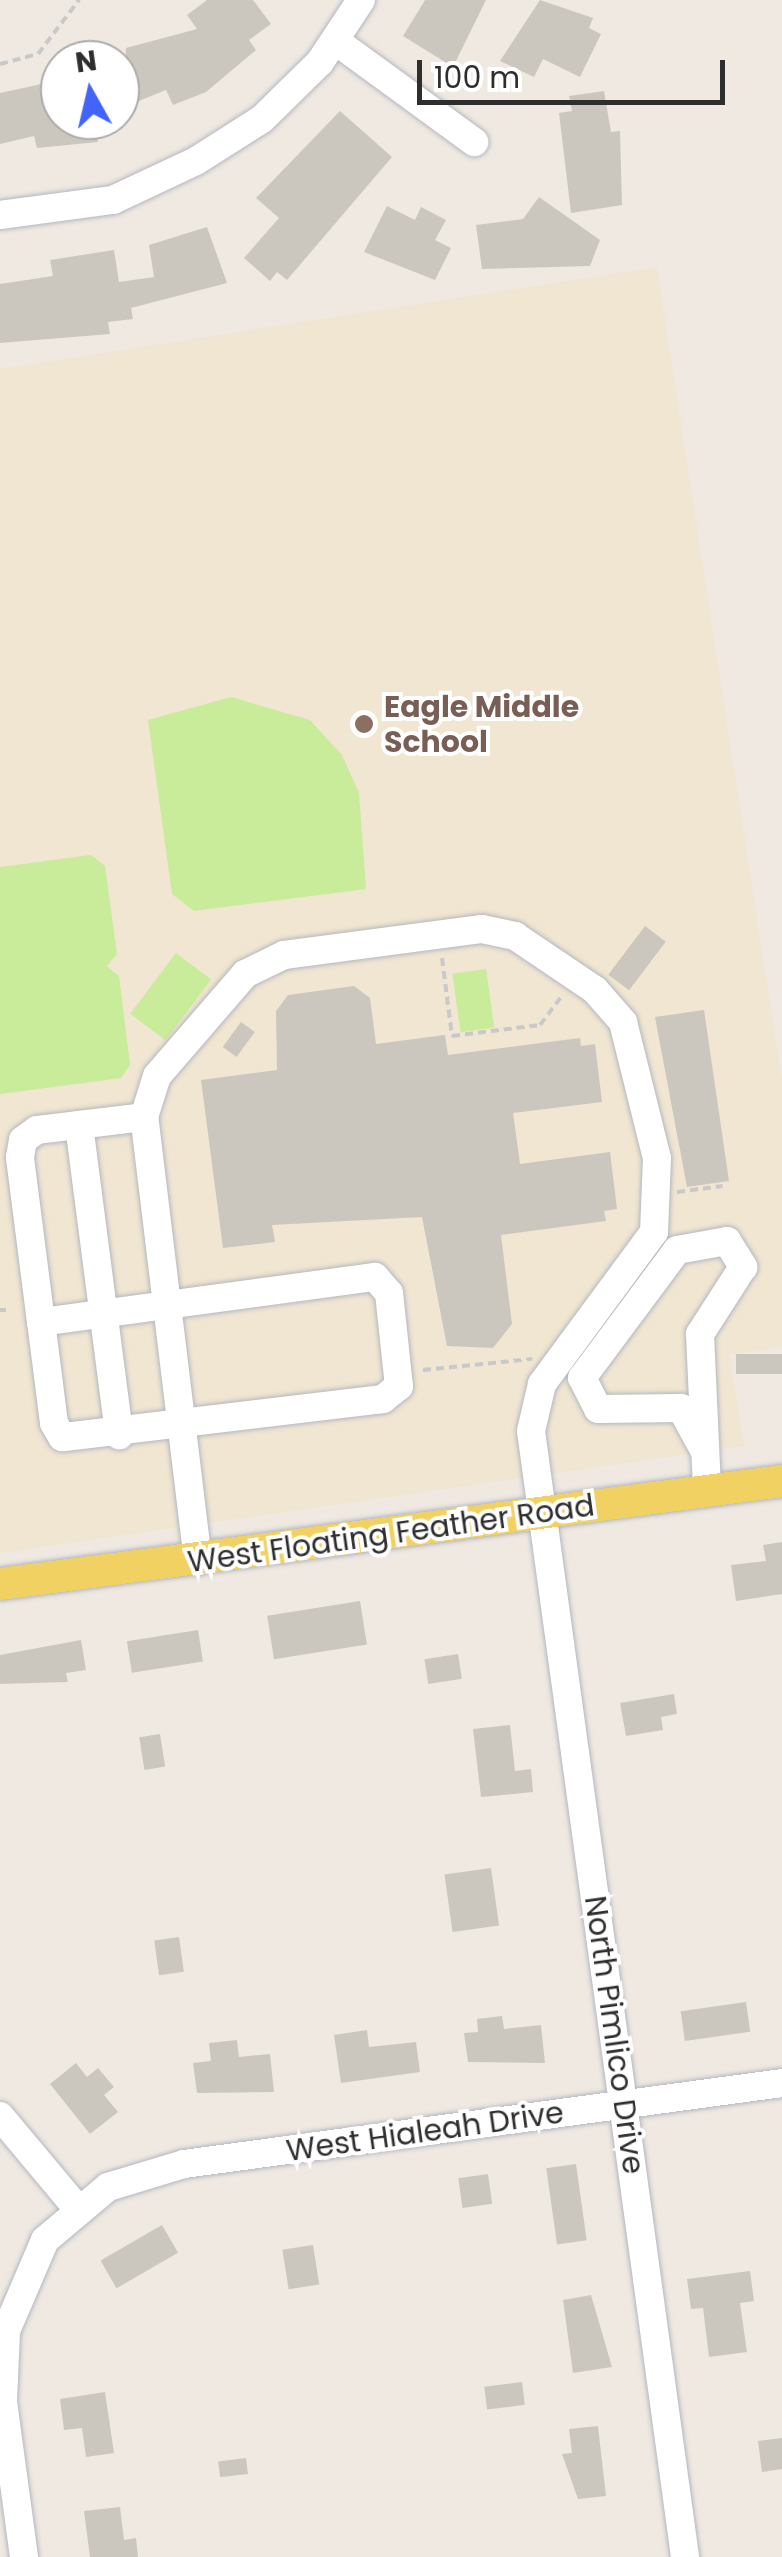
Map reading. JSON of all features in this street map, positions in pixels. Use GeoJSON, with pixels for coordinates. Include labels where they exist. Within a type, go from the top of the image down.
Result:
{"type":"FeatureCollection","features":[{"type":"Feature","properties":{"kind":"main road","name":"West Floating Feather Road"},"geometry":{"type":"LineString","coordinates":[[0,1584],[198,1561],[782,1481]]}},
{"type":"Feature","properties":{"kind":"street"},"geometry":{"type":"LineString","coordinates":[[0,215],[113,200],[196,161],[262,120],[337,42],[361,0]]}},
{"type":"Feature","properties":{"kind":"street"},"geometry":{"type":"LineString","coordinates":[[337,42],[474,142]]}},
{"type":"Feature","properties":{"kind":"street","name":"North Pimlico Drive"},"geometry":{"type":"LineString","coordinates":[[144,1117],[157,1076],[203,1016],[245,974],[284,954],[482,929],[515,936],[594,990],[638,1056],[660,1204],[654,1232],[542,1384],[531,1431],[685,2557]]}},
{"type":"Feature","properties":{"kind":"street"},"geometry":{"type":"LineString","coordinates":[[41,1322],[167,1304],[375,1278],[389,1293],[402,1364],[399,1386],[383,1399],[182,1426],[119,1435],[62,1437],[41,1322],[23,1140],[79,1124],[144,1117],[167,1304],[182,1426],[198,1561]]}},
{"type":"Feature","properties":{"kind":"street"},"geometry":{"type":"LineString","coordinates":[[79,1124],[119,1435]]}},
{"type":"Feature","properties":{"kind":"street"},"geometry":{"type":"LineString","coordinates":[[704,1450],[681,1408],[598,1409],[582,1378],[676,1250],[727,1242],[743,1267],[700,1334],[708,1491]]}},
{"type":"Feature","properties":{"kind":"street","name":"West Hialeah Drive"},"geometry":{"type":"LineString","coordinates":[[76,2207],[139,2174],[184,2164],[782,2083]]}},
{"type":"Feature","properties":{"kind":"street"},"geometry":{"type":"LineString","coordinates":[[0,2116],[76,2207],[21,2281],[6,2331],[3,2401],[24,2557]]}},
{"type":"Feature","properties":{"kind":"path"},"geometry":{"type":"LineString","coordinates":[[0,64],[38,54],[79,0]]}},
{"type":"Feature","properties":{"kind":"path"},"geometry":{"type":"LineString","coordinates":[[442,953],[452,1036],[540,1025],[563,994]]}},
{"type":"Feature","properties":{"kind":"path"},"geometry":{"type":"LineString","coordinates":[[672,1192],[722,1186]]}},
{"type":"Feature","properties":{"kind":"path"},"geometry":{"type":"LineString","coordinates":[[423,1370],[518,1356],[542,1364]]}},
{"type":"Feature","properties":{"kind":"shaded area","name":"Eagle Middle School"},"geometry":{"type":"Polygon","coordinates":[[[657,267],[782,1080],[782,1347],[730,1355],[744,1446],[0,1553],[0,369],[657,267]]]}},
{"type":"Feature","properties":{"kind":"green space"},"geometry":{"type":"Polygon","coordinates":[[[231,697],[310,720],[342,755],[359,793],[366,889],[194,911],[172,894],[148,720],[231,697]]]}},
{"type":"Feature","properties":{"kind":"green space"},"geometry":{"type":"Polygon","coordinates":[[[91,855],[105,866],[117,954],[107,966],[119,976],[130,1065],[121,1078],[0,1094],[0,867],[91,855]]]}},
{"type":"Feature","properties":{"kind":"green space"},"geometry":{"type":"Polygon","coordinates":[[[176,953],[211,979],[165,1040],[130,1014],[176,953]]]}},
{"type":"Feature","properties":{"kind":"green space"},"geometry":{"type":"Polygon","coordinates":[[[486,969],[494,1027],[461,1032],[452,974],[486,969]]]}},
{"type":"Feature","properties":{"kind":"building"},"geometry":{"type":"Polygon","coordinates":[[[207,0],[253,0],[271,24],[249,40],[256,50],[206,92],[173,105],[166,90],[140,101],[140,44],[197,29],[187,15],[207,0]]]}},
{"type":"Feature","properties":{"kind":"building"},"geometry":{"type":"Polygon","coordinates":[[[425,0],[486,0],[453,67],[403,36],[425,0]]]}},
{"type":"Feature","properties":{"kind":"building"},"geometry":{"type":"Polygon","coordinates":[[[540,0],[593,18],[589,28],[601,34],[580,77],[543,59],[534,77],[500,61],[540,0]]]}},
{"type":"Feature","properties":{"kind":"building"},"geometry":{"type":"Polygon","coordinates":[[[40,84],[40,140],[98,142],[37,148],[34,136],[0,144],[0,93],[40,84]]]}},
{"type":"Feature","properties":{"kind":"building"},"geometry":{"type":"Polygon","coordinates":[[[604,91],[611,132],[620,131],[622,205],[571,213],[559,113],[572,111],[569,96],[604,91]]]}},
{"type":"Feature","properties":{"kind":"building"},"geometry":{"type":"Polygon","coordinates":[[[340,111],[392,157],[287,280],[277,272],[270,281],[244,258],[279,218],[256,198],[340,111]]]}},
{"type":"Feature","properties":{"kind":"building"},"geometry":{"type":"Polygon","coordinates":[[[539,197],[600,240],[590,266],[482,269],[476,225],[523,219],[539,197]]]}},
{"type":"Feature","properties":{"kind":"building"},"geometry":{"type":"Polygon","coordinates":[[[387,206],[415,220],[421,207],[446,220],[435,240],[451,248],[435,280],[364,252],[387,206]]]}},
{"type":"Feature","properties":{"kind":"building"},"geometry":{"type":"Polygon","coordinates":[[[207,227],[227,283],[131,308],[133,319],[108,322],[110,334],[0,343],[0,284],[53,276],[50,260],[114,250],[119,282],[154,277],[149,245],[207,227]]]}},
{"type":"Feature","properties":{"kind":"building"},"geometry":{"type":"Polygon","coordinates":[[[645,926],[666,942],[629,990],[608,975],[645,926]]]}},
{"type":"Feature","properties":{"kind":"building"},"geometry":{"type":"Polygon","coordinates":[[[354,986],[370,998],[376,1044],[445,1035],[448,1055],[580,1038],[581,1046],[595,1044],[602,1102],[513,1113],[520,1164],[610,1152],[617,1209],[604,1211],[606,1221],[501,1235],[512,1324],[493,1348],[447,1346],[422,1217],[272,1225],[275,1242],[223,1248],[201,1080],[277,1070],[276,1011],[288,995],[354,986]]]}},
{"type":"Feature","properties":{"kind":"building"},"geometry":{"type":"Polygon","coordinates":[[[704,1010],[729,1181],[687,1187],[655,1017],[704,1010]]]}},
{"type":"Feature","properties":{"kind":"building"},"geometry":{"type":"Polygon","coordinates":[[[241,1022],[255,1032],[237,1057],[223,1047],[241,1022]]]}},
{"type":"Feature","properties":{"kind":"building"},"geometry":{"type":"Polygon","coordinates":[[[736,1354],[782,1354],[782,1374],[736,1374],[736,1354]]]}},
{"type":"Feature","properties":{"kind":"building"},"geometry":{"type":"Polygon","coordinates":[[[782,1542],[782,1594],[736,1601],[731,1565],[766,1561],[763,1545],[782,1542]]]}},
{"type":"Feature","properties":{"kind":"building"},"geometry":{"type":"Polygon","coordinates":[[[360,1601],[367,1644],[274,1659],[267,1616],[360,1601]]]}},
{"type":"Feature","properties":{"kind":"building"},"geometry":{"type":"Polygon","coordinates":[[[198,1630],[203,1662],[132,1673],[127,1641],[198,1630]]]}},
{"type":"Feature","properties":{"kind":"building"},"geometry":{"type":"Polygon","coordinates":[[[81,1640],[86,1670],[66,1673],[68,1682],[0,1684],[0,1655],[81,1640]]]}},
{"type":"Feature","properties":{"kind":"building"},"geometry":{"type":"Polygon","coordinates":[[[458,1654],[462,1679],[428,1684],[424,1659],[458,1654]]]}},
{"type":"Feature","properties":{"kind":"building"},"geometry":{"type":"Polygon","coordinates":[[[674,1694],[677,1714],[661,1717],[663,1730],[626,1736],[620,1703],[674,1694]]]}},
{"type":"Feature","properties":{"kind":"building"},"geometry":{"type":"Polygon","coordinates":[[[510,1725],[515,1771],[531,1769],[533,1792],[481,1797],[473,1729],[510,1725]]]}},
{"type":"Feature","properties":{"kind":"building"},"geometry":{"type":"Polygon","coordinates":[[[160,1734],[165,1767],[144,1770],[139,1737],[160,1734]]]}},
{"type":"Feature","properties":{"kind":"building"},"geometry":{"type":"Polygon","coordinates":[[[491,1868],[499,1925],[453,1932],[444,1875],[491,1868]]]}},
{"type":"Feature","properties":{"kind":"building"},"geometry":{"type":"Polygon","coordinates":[[[179,1937],[184,1972],[159,1975],[154,1940],[179,1937]]]}},
{"type":"Feature","properties":{"kind":"building"},"geometry":{"type":"Polygon","coordinates":[[[746,2002],[750,2032],[685,2041],[681,2011],[746,2002]]]}},
{"type":"Feature","properties":{"kind":"building"},"geometry":{"type":"Polygon","coordinates":[[[502,2016],[504,2029],[541,2025],[545,2063],[468,2062],[464,2033],[478,2032],[477,2019],[502,2016]]]}},
{"type":"Feature","properties":{"kind":"building"},"geometry":{"type":"Polygon","coordinates":[[[367,2030],[369,2047],[416,2042],[420,2072],[341,2083],[334,2035],[367,2030]]]}},
{"type":"Feature","properties":{"kind":"building"},"geometry":{"type":"Polygon","coordinates":[[[237,2040],[239,2057],[270,2054],[274,2092],[197,2093],[193,2063],[211,2061],[209,2043],[237,2040]]]}},
{"type":"Feature","properties":{"kind":"building"},"geometry":{"type":"Polygon","coordinates":[[[76,2063],[87,2077],[98,2068],[114,2087],[104,2095],[118,2112],[90,2134],[50,2084],[76,2063]]]}},
{"type":"Feature","properties":{"kind":"building"},"geometry":{"type":"Polygon","coordinates":[[[576,2164],[587,2240],[557,2244],[546,2168],[576,2164]]]}},
{"type":"Feature","properties":{"kind":"building"},"geometry":{"type":"Polygon","coordinates":[[[488,2174],[492,2204],[462,2208],[458,2178],[488,2174]]]}},
{"type":"Feature","properties":{"kind":"building"},"geometry":{"type":"Polygon","coordinates":[[[162,2225],[178,2253],[117,2288],[101,2260],[162,2225]]]}},
{"type":"Feature","properties":{"kind":"building"},"geometry":{"type":"Polygon","coordinates":[[[313,2245],[319,2285],[289,2289],[282,2250],[313,2245]]]}},
{"type":"Feature","properties":{"kind":"building"},"geometry":{"type":"Polygon","coordinates":[[[750,2271],[754,2301],[740,2303],[747,2352],[709,2357],[703,2308],[691,2309],[687,2279],[750,2271]]]}},
{"type":"Feature","properties":{"kind":"building"},"geometry":{"type":"Polygon","coordinates":[[[591,2295],[612,2367],[573,2373],[563,2300],[591,2295]]]}},
{"type":"Feature","properties":{"kind":"building"},"geometry":{"type":"Polygon","coordinates":[[[522,2382],[525,2405],[487,2409],[484,2387],[522,2382]]]}},
{"type":"Feature","properties":{"kind":"building"},"geometry":{"type":"Polygon","coordinates":[[[105,2392],[114,2453],[86,2457],[82,2428],[64,2430],[60,2399],[105,2392]]]}},
{"type":"Feature","properties":{"kind":"building"},"geometry":{"type":"Polygon","coordinates":[[[598,2426],[606,2496],[578,2499],[562,2454],[572,2453],[569,2429],[598,2426]]]}},
{"type":"Feature","properties":{"kind":"building"},"geometry":{"type":"Polygon","coordinates":[[[782,2438],[782,2469],[762,2472],[758,2441],[782,2438]]]}},
{"type":"Feature","properties":{"kind":"building"},"geometry":{"type":"Polygon","coordinates":[[[246,2458],[248,2474],[220,2477],[218,2461],[246,2458]]]}},
{"type":"Feature","properties":{"kind":"building"},"geometry":{"type":"Polygon","coordinates":[[[120,2507],[124,2540],[136,2538],[138,2557],[90,2557],[84,2511],[120,2507]]]}},
{"type":"Feature","properties":{"kind":"place","name":"Eagle Middle School"},"geometry":{"type":"Point","coordinates":[364,724]}}]}
